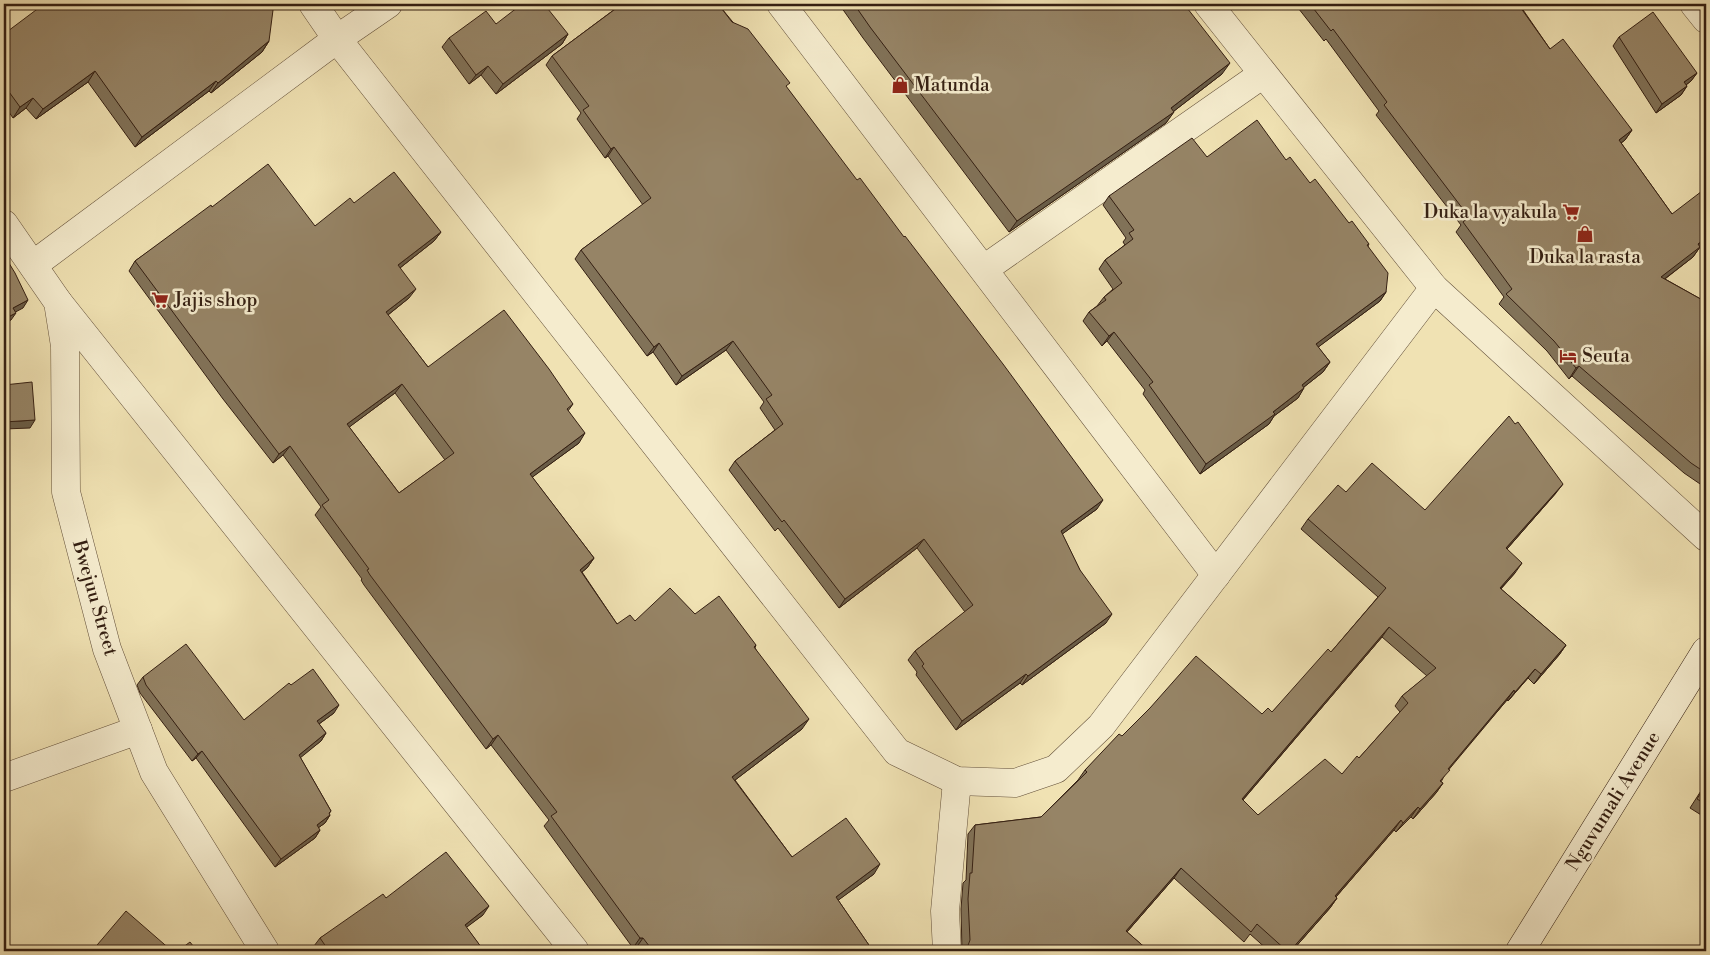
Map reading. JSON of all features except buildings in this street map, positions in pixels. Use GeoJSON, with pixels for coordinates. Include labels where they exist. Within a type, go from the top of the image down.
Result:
{"type":"FeatureCollection","features":[{"type":"Feature","properties":{"kind":"street"},"geometry":{"type":"LineString","coordinates":[[313,4],[337,39],[897,752],[957,782],[1015,783],[1056,770],[1101,726],[1434,288]]}},
{"type":"Feature","properties":{"kind":"street"},"geometry":{"type":"LineString","coordinates":[[33,265],[337,39],[388,4]]}},
{"type":"Feature","properties":{"kind":"street"},"geometry":{"type":"LineString","coordinates":[[781,4],[1216,575]]}},
{"type":"Feature","properties":{"kind":"street"},"geometry":{"type":"LineString","coordinates":[[1208,4],[1434,288],[1706,537]]}},
{"type":"Feature","properties":{"kind":"street"},"geometry":{"type":"LineString","coordinates":[[1694,4],[1706,19]]}},
{"type":"Feature","properties":{"kind":"street"},"geometry":{"type":"LineString","coordinates":[[984,269],[1263,74]]}},
{"type":"Feature","properties":{"kind":"street","name":"Bwejuu Street"},"geometry":{"type":"LineString","coordinates":[[4,224],[58,302],[65,346],[66,492],[107,648],[154,772],[264,951]]}},
{"type":"Feature","properties":{"kind":"street"},"geometry":{"type":"LineString","coordinates":[[58,302],[575,951]]}},
{"type":"Feature","properties":{"kind":"street","name":"Nguvumali Avenue"},"geometry":{"type":"LineString","coordinates":[[1520,951],[1706,651]]}},
{"type":"Feature","properties":{"kind":"street"},"geometry":{"type":"LineString","coordinates":[[4,778],[138,730]]}},
{"type":"Feature","properties":{"kind":"street"},"geometry":{"type":"LineString","coordinates":[[947,951],[945,912],[957,782]]}},
{"type":"Feature","properties":{"kind":"place","name":"Matunda"},"geometry":{"type":"Point","coordinates":[900,85]}},
{"type":"Feature","properties":{"kind":"place","name":"Duka la vyakula"},"geometry":{"type":"Point","coordinates":[1571,212]}},
{"type":"Feature","properties":{"kind":"place","name":"Duka la rasta"},"geometry":{"type":"Point","coordinates":[1585,234]}},
{"type":"Feature","properties":{"kind":"place","name":"Jajis shop"},"geometry":{"type":"Point","coordinates":[160,300]}},
{"type":"Feature","properties":{"kind":"place","name":"Seuta"},"geometry":{"type":"Point","coordinates":[1568,356]}}]}
